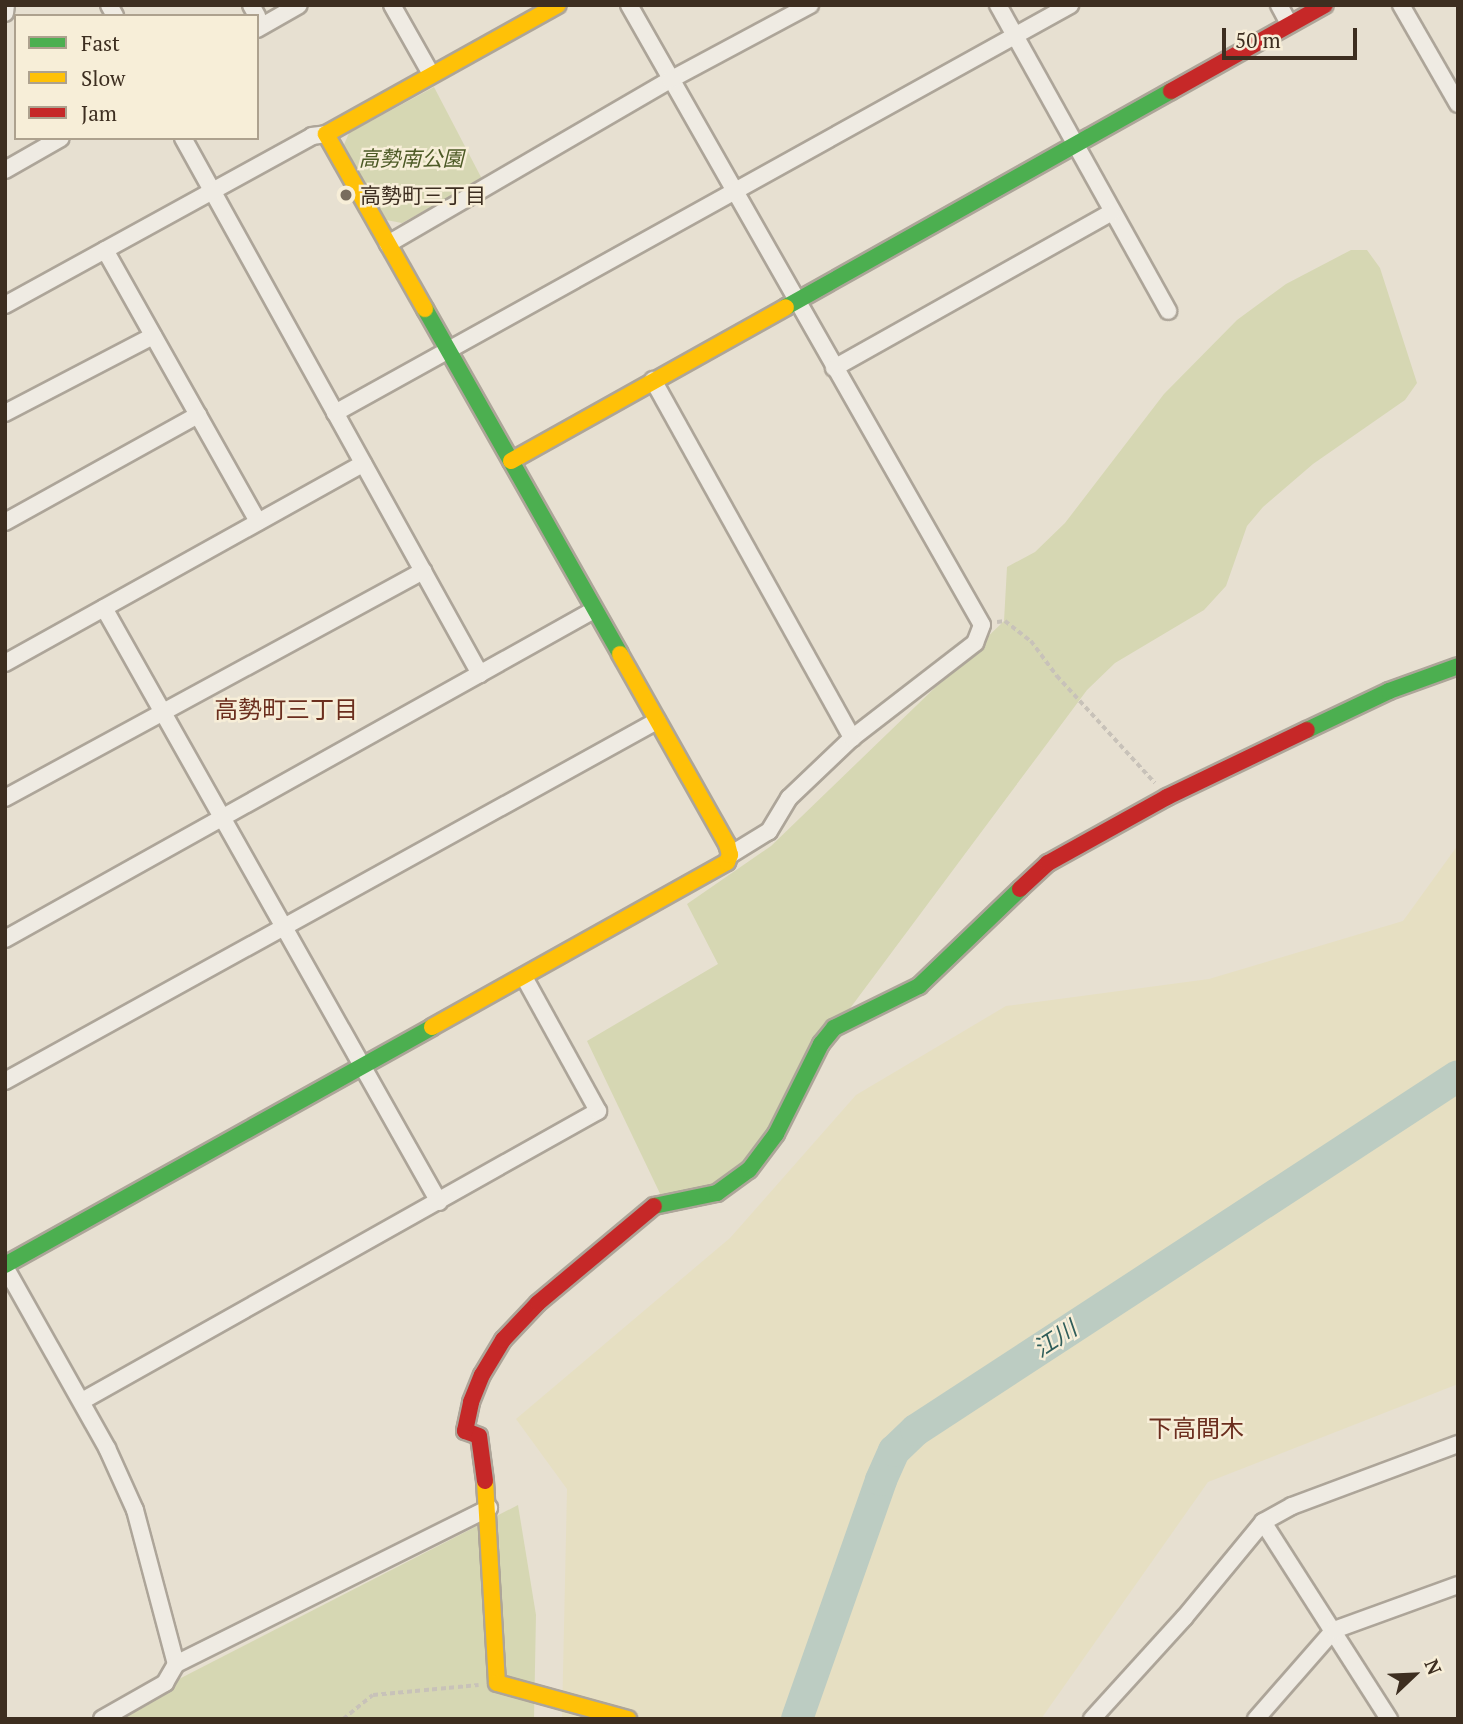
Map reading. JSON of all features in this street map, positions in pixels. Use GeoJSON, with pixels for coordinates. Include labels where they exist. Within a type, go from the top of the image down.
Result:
{"type":"FeatureCollection","features":[{"type":"Feature","properties":{"kind":"street"},"geometry":{"type":"LineString","coordinates":[[5,13],[6,5]]}},
{"type":"Feature","properties":{"kind":"street"},"geometry":{"type":"LineString","coordinates":[[259,21],[299,5]]}},
{"type":"Feature","properties":{"kind":"street"},"geometry":{"type":"LineString","coordinates":[[392,5],[431,74]]}},
{"type":"Feature","properties":{"kind":"street"},"geometry":{"type":"LineString","coordinates":[[5,305],[312,136],[326,134],[558,5]]}},
{"type":"Feature","properties":{"kind":"street"},"geometry":{"type":"LineString","coordinates":[[176,1664],[135,1510],[82,1401],[5,1266],[361,1064],[722,867],[730,855],[769,831],[789,799],[852,738],[975,643],[982,625],[733,192],[629,5]]}},
{"type":"Feature","properties":{"kind":"street"},"geometry":{"type":"LineString","coordinates":[[388,244],[670,80],[810,5]]}},
{"type":"Feature","properties":{"kind":"street"},"geometry":{"type":"LineString","coordinates":[[998,5],[1168,311]]}},
{"type":"Feature","properties":{"kind":"street"},"geometry":{"type":"LineString","coordinates":[[335,413],[1070,5]]}},
{"type":"Feature","properties":{"kind":"street"},"geometry":{"type":"LineString","coordinates":[[1279,5],[1289,24]]}},
{"type":"Feature","properties":{"kind":"street"},"geometry":{"type":"LineString","coordinates":[[511,461],[1325,5]]}},
{"type":"Feature","properties":{"kind":"street"},"geometry":{"type":"LineString","coordinates":[[1401,5],[1458,104]]}},
{"type":"Feature","properties":{"kind":"street"},"geometry":{"type":"LineString","coordinates":[[326,134],[727,844],[730,855]]}},
{"type":"Feature","properties":{"kind":"street"},"geometry":{"type":"LineString","coordinates":[[5,170],[58,140]]}},
{"type":"Feature","properties":{"kind":"street"},"geometry":{"type":"LineString","coordinates":[[184,140],[480,674]]}},
{"type":"Feature","properties":{"kind":"street"},"geometry":{"type":"LineString","coordinates":[[834,368],[1112,212]]}},
{"type":"Feature","properties":{"kind":"street"},"geometry":{"type":"LineString","coordinates":[[105,250],[258,522]]}},
{"type":"Feature","properties":{"kind":"street"},"geometry":{"type":"LineString","coordinates":[[5,413],[153,336]]}},
{"type":"Feature","properties":{"kind":"street"},"geometry":{"type":"LineString","coordinates":[[653,380],[852,738]]}},
{"type":"Feature","properties":{"kind":"street"},"geometry":{"type":"LineString","coordinates":[[5,522],[198,415]]}},
{"type":"Feature","properties":{"kind":"street"},"geometry":{"type":"LineString","coordinates":[[5,663],[363,464]]}},
{"type":"Feature","properties":{"kind":"street"},"geometry":{"type":"LineString","coordinates":[[5,798],[423,571]]}},
{"type":"Feature","properties":{"kind":"street"},"geometry":{"type":"LineString","coordinates":[[104,608],[439,1202]]}},
{"type":"Feature","properties":{"kind":"street"},"geometry":{"type":"LineString","coordinates":[[5,939],[594,610]]}},
{"type":"Feature","properties":{"kind":"street"},"geometry":{"type":"LineString","coordinates":[[628,1719],[497,1683],[489,1508],[479,1436],[465,1431],[471,1402],[482,1375],[503,1340],[538,1303],[649,1207],[717,1192],[749,1170],[776,1134],[821,1044],[834,1028],[919,986],[1048,863],[1167,797],[1389,691],[1458,666]]}},
{"type":"Feature","properties":{"kind":"street"},"geometry":{"type":"LineString","coordinates":[[5,1081],[657,720]]}},
{"type":"Feature","properties":{"kind":"street"},"geometry":{"type":"LineString","coordinates":[[82,1401],[598,1111],[524,977]]}},
{"type":"Feature","properties":{"kind":"street"},"geometry":{"type":"LineString","coordinates":[[1092,1719],[1184,1618],[1263,1522],[1292,1506],[1458,1444]]}},
{"type":"Feature","properties":{"kind":"street"},"geometry":{"type":"LineString","coordinates":[[102,1719],[165,1683],[176,1664],[489,1508]]}},
{"type":"Feature","properties":{"kind":"street"},"geometry":{"type":"LineString","coordinates":[[1263,1522],[1390,1719]]}},
{"type":"Feature","properties":{"kind":"street"},"geometry":{"type":"LineString","coordinates":[[1256,1719],[1334,1630],[1456,1588]]}},
{"type":"Feature","properties":{"kind":"path"},"geometry":{"type":"LineString","coordinates":[[982,625],[1005,621],[1018,628],[1044,656],[1057,676],[1167,797]]}},
{"type":"Feature","properties":{"kind":"path"},"geometry":{"type":"LineString","coordinates":[[343,1719],[373,1695],[497,1683]]}},
{"type":"Feature","properties":{"kind":"shaded area"},"geometry":{"type":"Polygon","coordinates":[[[1458,845],[1458,1384],[1208,1482],[1041,1719],[562,1719],[567,1489],[516,1419],[730,1238],[856,1095],[1006,1006],[1209,979],[1403,921],[1458,845]]]}},
{"type":"Feature","properties":{"kind":"green space","name":"高勢南公園"},"geometry":{"type":"Polygon","coordinates":[[[434,87],[482,179],[402,223],[386,220],[343,147],[349,133],[434,87]]]}},
{"type":"Feature","properties":{"kind":"green space"},"geometry":{"type":"Polygon","coordinates":[[[1351,250],[1367,250],[1380,268],[1417,383],[1405,400],[1313,464],[1263,507],[1247,526],[1226,586],[1204,610],[1115,663],[1087,690],[851,1007],[749,1170],[665,1204],[587,1041],[718,964],[687,904],[771,846],[1004,621],[1007,567],[1035,552],[1065,523],[1164,394],[1237,320],[1286,284],[1351,250]]]}},
{"type":"Feature","properties":{"kind":"green space"},"geometry":{"type":"Polygon","coordinates":[[[518,1505],[536,1615],[534,1719],[101,1719],[518,1505]]]}},
{"type":"Feature","properties":{"kind":"waterway","name":"江川"},"geometry":{"type":"LineString","coordinates":[[797,1719],[881,1480],[894,1451],[916,1430],[1458,1076]]}},
{"type":"Feature","properties":{"kind":"traffic: fast"},"geometry":{"type":"LineString","coordinates":[[786,307],[1171,91]]}},
{"type":"Feature","properties":{"kind":"traffic: fast"},"geometry":{"type":"LineString","coordinates":[[425,309],[620,654]]}},
{"type":"Feature","properties":{"kind":"traffic: fast"},"geometry":{"type":"LineString","coordinates":[[1307,730],[1389,691],[1458,666]]}},
{"type":"Feature","properties":{"kind":"traffic: fast"},"geometry":{"type":"LineString","coordinates":[[654,1206],[717,1193],[749,1170],[776,1134],[821,1044],[834,1028],[919,986],[1020,889]]}},
{"type":"Feature","properties":{"kind":"traffic: fast"},"geometry":{"type":"LineString","coordinates":[[5,1265],[432,1027]]}},
{"type":"Feature","properties":{"kind":"traffic: slow"},"geometry":{"type":"LineString","coordinates":[[425,309],[326,134],[558,5]]}},
{"type":"Feature","properties":{"kind":"traffic: slow"},"geometry":{"type":"LineString","coordinates":[[511,461],[786,307]]}},
{"type":"Feature","properties":{"kind":"traffic: slow"},"geometry":{"type":"LineString","coordinates":[[432,1027],[727,862],[730,855],[727,844],[620,654]]}},
{"type":"Feature","properties":{"kind":"traffic: slow"},"geometry":{"type":"LineString","coordinates":[[485,1481],[497,1683],[628,1719]]}},
{"type":"Feature","properties":{"kind":"traffic: jam"},"geometry":{"type":"LineString","coordinates":[[1171,91],[1325,5]]}},
{"type":"Feature","properties":{"kind":"traffic: jam"},"geometry":{"type":"LineString","coordinates":[[1020,889],[1048,863],[1167,797],[1307,730]]}},
{"type":"Feature","properties":{"kind":"traffic: jam"},"geometry":{"type":"LineString","coordinates":[[485,1481],[479,1436],[465,1431],[471,1402],[482,1375],[503,1340],[538,1303],[654,1206]]}},
{"type":"Feature","properties":{"kind":"place","name":"高勢町三丁目"},"geometry":{"type":"Point","coordinates":[346,195]}},
{"type":"Feature","properties":{"kind":"district","name":"高勢町三丁目"},"geometry":{"type":"Point","coordinates":[286,710]}},
{"type":"Feature","properties":{"kind":"district","name":"下高間木"},"geometry":{"type":"Point","coordinates":[1196,1429]}}]}
